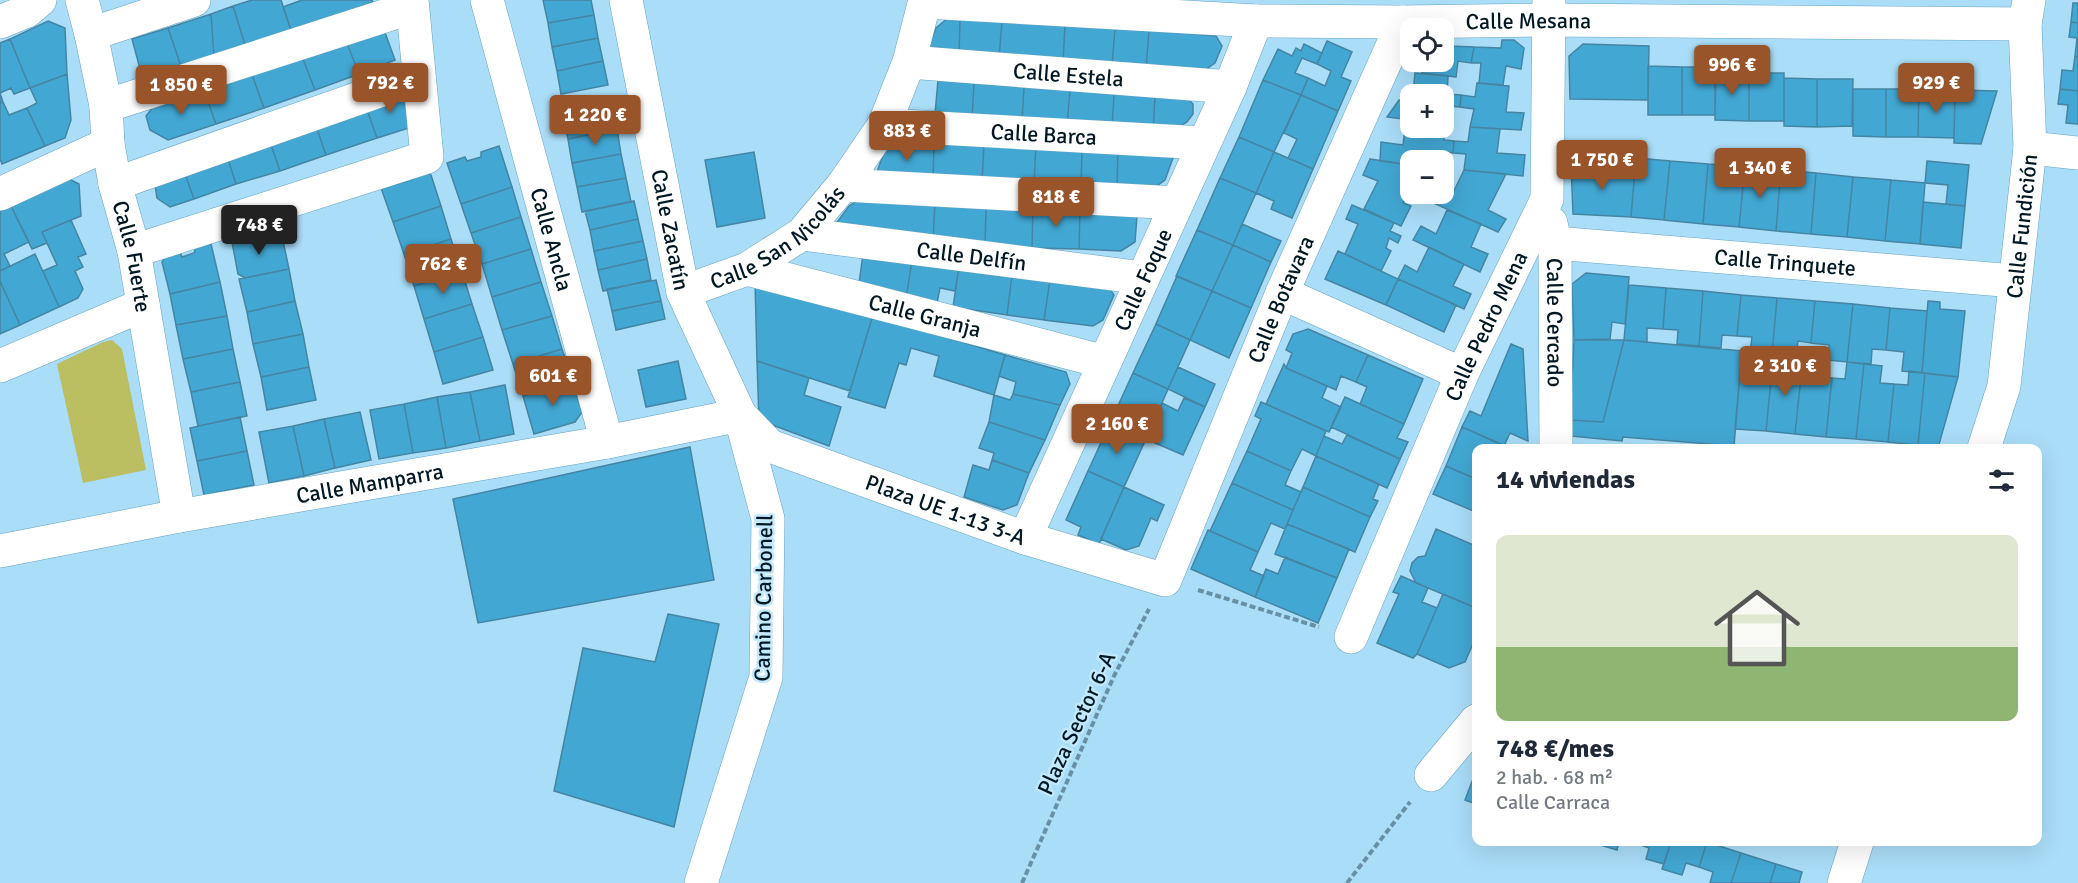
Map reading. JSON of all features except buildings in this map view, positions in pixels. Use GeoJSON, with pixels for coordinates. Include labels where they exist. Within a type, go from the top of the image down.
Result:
{"type":"FeatureCollection","features":[{"type":"Feature","properties":{"kind":"street"},"geometry":{"type":"LineString","coordinates":[[0,22],[27,11],[40,0]]}},
{"type":"Feature","properties":{"kind":"street","name":"Calle Fuerte"},"geometry":{"type":"LineString","coordinates":[[82,0],[106,106],[108,144],[115,184],[134,251],[179,516]]}},
{"type":"Feature","properties":{"kind":"street"},"geometry":{"type":"LineString","coordinates":[[91,34],[194,0]]}},
{"type":"Feature","properties":{"kind":"street","name":"Calle Ancla"},"geometry":{"type":"LineString","coordinates":[[487,0],[607,442]]}},
{"type":"Feature","properties":{"kind":"street","name":"Calle Zacatín"},"geometry":{"type":"LineString","coordinates":[[626,0],[683,292],[740,415]]}},
{"type":"Feature","properties":{"kind":"street","name":"Calle San Nicolás"},"geometry":{"type":"LineString","coordinates":[[683,292],[747,269],[802,234],[843,185],[884,125],[909,62],[925,1]]}},
{"type":"Feature","properties":{"kind":"street","name":"Calle Mesana"},"geometry":{"type":"LineString","coordinates":[[925,1],[1154,7],[1256,21],[1400,22]]}},
{"type":"Feature","properties":{"kind":"street"},"geometry":{"type":"LineString","coordinates":[[106,106],[404,3],[416,44],[427,157],[134,251]]}},
{"type":"Feature","properties":{"kind":"street","name":"Calle Mesana"},"geometry":{"type":"LineString","coordinates":[[1452,18],[1549,10],[2027,12]]}},
{"type":"Feature","properties":{"kind":"street","name":"Calle Pedro Mena"},"geometry":{"type":"LineString","coordinates":[[1351,637],[1462,374],[1547,199],[1549,10]]}},
{"type":"Feature","properties":{"kind":"street","name":"Calle Fundición"},"geometry":{"type":"LineString","coordinates":[[1985,444],[2004,386],[2030,148],[2027,12]]}},
{"type":"Feature","properties":{"kind":"street","name":"Calle Foque"},"geometry":{"type":"LineString","coordinates":[[1025,538],[1230,87],[1256,21]]}},
{"type":"Feature","properties":{"kind":"street","name":"Calle Botavara"},"geometry":{"type":"LineString","coordinates":[[1165,580],[1282,293],[1400,29]]}},
{"type":"Feature","properties":{"kind":"street","name":"Calle Estela"},"geometry":{"type":"LineString","coordinates":[[909,62],[1230,87]]}},
{"type":"Feature","properties":{"kind":"street"},"geometry":{"type":"LineString","coordinates":[[115,184],[419,77]]}},
{"type":"Feature","properties":{"kind":"street","name":"Calle Barca"},"geometry":{"type":"LineString","coordinates":[[884,125],[1204,143]]}},
{"type":"Feature","properties":{"kind":"street"},"geometry":{"type":"LineString","coordinates":[[0,194],[108,144]]}},
{"type":"Feature","properties":{"kind":"street"},"geometry":{"type":"LineString","coordinates":[[2030,148],[2078,153]]}},
{"type":"Feature","properties":{"kind":"street"},"geometry":{"type":"LineString","coordinates":[[843,185],[1177,203]]}},
{"type":"Feature","properties":{"kind":"street","name":"Calle Cercado"},"geometry":{"type":"LineString","coordinates":[[1547,199],[1555,243],[1556,444]]}},
{"type":"Feature","properties":{"kind":"street","name":"Calle Delfín"},"geometry":{"type":"LineString","coordinates":[[802,234],[1143,278]]}},
{"type":"Feature","properties":{"kind":"street","name":"Calle Trinquete"},"geometry":{"type":"LineString","coordinates":[[1555,243],[2015,281]]}},
{"type":"Feature","properties":{"kind":"street","name":"Calle Granja"},"geometry":{"type":"LineString","coordinates":[[747,269],[1105,362]]}},
{"type":"Feature","properties":{"kind":"street"},"geometry":{"type":"LineString","coordinates":[[1282,293],[1462,374]]}},
{"type":"Feature","properties":{"kind":"street"},"geometry":{"type":"LineString","coordinates":[[0,366],[143,305]]}},
{"type":"Feature","properties":{"kind":"street","name":"Calle Mamparra"},"geometry":{"type":"LineString","coordinates":[[0,551],[179,516],[607,442],[740,415]]}},
{"type":"Feature","properties":{"kind":"street","name":"Plaza UE 1-13 3-A"},"geometry":{"type":"LineString","coordinates":[[740,415],[770,446],[1025,538],[1165,580]]}},
{"type":"Feature","properties":{"kind":"street","name":"Camino Carbonell"},"geometry":{"type":"LineString","coordinates":[[701,883],[766,677],[768,519],[740,415]]}},
{"type":"Feature","properties":{"kind":"street"},"geometry":{"type":"LineString","coordinates":[[1431,775],[1472,726]]}},
{"type":"Feature","properties":{"kind":"street"},"geometry":{"type":"LineString","coordinates":[[1844,883],[1856,846]]}},
{"type":"Feature","properties":{"kind":"path"},"geometry":{"type":"LineString","coordinates":[[1165,580],[1351,637]]}},
{"type":"Feature","properties":{"kind":"path","name":"Plaza Sector 6-A"},"geometry":{"type":"LineString","coordinates":[[1022,883],[1114,676],[1165,580]]}},
{"type":"Feature","properties":{"kind":"path"},"geometry":{"type":"LineString","coordinates":[[1347,883],[1431,775]]}},
{"type":"Feature","properties":{"kind":"green space"},"geometry":{"type":"Polygon","coordinates":[[[112,340],[122,349],[146,470],[83,483],[57,364],[112,340]]]}}]}
